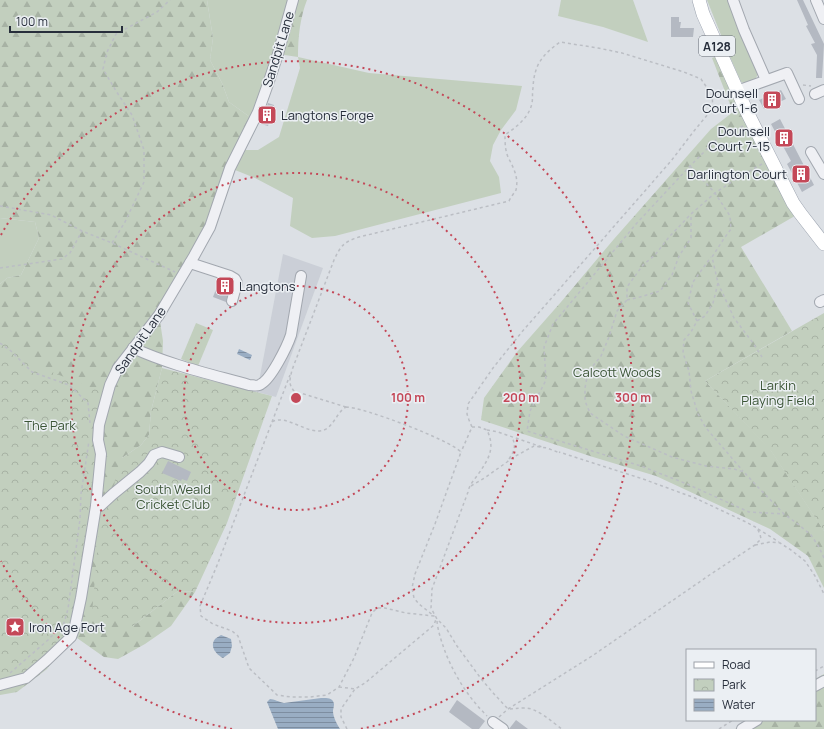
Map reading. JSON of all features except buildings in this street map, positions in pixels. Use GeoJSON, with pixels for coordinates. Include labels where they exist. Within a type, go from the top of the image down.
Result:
{"type":"FeatureCollection","features":[{"type":"Feature","properties":{"kind":"main road","name":"A128"},"geometry":{"type":"LineString","coordinates":[[699,0],[737,91],[771,160],[800,213],[822,239]]}},
{"type":"Feature","properties":{"kind":"street","name":"Sandpit Lane"},"geometry":{"type":"LineString","coordinates":[[0,685],[26,678],[71,636],[75,626],[81,598],[96,506],[100,454],[98,440],[99,425],[110,385],[118,368],[159,315],[210,227],[230,168],[258,112],[278,54],[293,0]]}},
{"type":"Feature","properties":{"kind":"street"},"geometry":{"type":"LineString","coordinates":[[732,0],[766,80]]}},
{"type":"Feature","properties":{"kind":"street"},"geometry":{"type":"LineString","coordinates":[[816,0],[824,19]]}},
{"type":"Feature","properties":{"kind":"street"},"geometry":{"type":"LineString","coordinates":[[737,91],[766,80],[788,77],[799,99]]}},
{"type":"Feature","properties":{"kind":"street"},"geometry":{"type":"LineString","coordinates":[[811,152],[824,174]]}},
{"type":"Feature","properties":{"kind":"street"},"geometry":{"type":"LineString","coordinates":[[190,262],[235,279],[237,283],[232,301]]}},
{"type":"Feature","properties":{"kind":"street"},"geometry":{"type":"LineString","coordinates":[[133,348],[180,366],[249,385],[259,386],[271,373],[285,350],[291,336],[301,276]]}},
{"type":"Feature","properties":{"kind":"street"},"geometry":{"type":"LineString","coordinates":[[96,506],[100,506],[129,481],[149,463],[154,455],[162,452],[179,457]]}},
{"type":"Feature","properties":{"kind":"street"},"geometry":{"type":"LineString","coordinates":[[742,729],[755,721]]}},
{"type":"Feature","properties":{"kind":"street"},"geometry":{"type":"LineString","coordinates":[[493,722],[503,729]]}},
{"type":"Feature","properties":{"kind":"path"},"geometry":{"type":"LineString","coordinates":[[112,243],[125,222],[144,182],[144,150],[132,115],[103,69],[107,52],[116,34],[157,12],[170,0]]}},
{"type":"Feature","properties":{"kind":"path"},"geometry":{"type":"LineString","coordinates":[[434,616],[377,608],[372,613],[354,658],[339,687],[327,694],[291,698],[277,695],[249,668],[238,636],[232,631],[213,624],[201,616],[200,606],[339,249],[347,241],[366,235],[509,201],[516,190],[516,180],[514,168],[506,151],[505,135],[519,125],[528,113],[532,103],[534,75],[540,60],[560,42],[622,53],[684,72],[700,79],[712,95],[713,108],[671,161],[521,333],[493,368],[468,404],[467,414],[472,427],[461,452],[415,574],[412,588],[414,598],[419,604],[434,616],[446,628],[486,685],[508,710]]}},
{"type":"Feature","properties":{"kind":"path"},"geometry":{"type":"LineString","coordinates":[[788,77],[800,84],[818,90]]}},
{"type":"Feature","properties":{"kind":"path"},"geometry":{"type":"LineString","coordinates":[[752,122],[716,140],[690,166],[636,224],[553,324],[544,348],[546,380],[530,411],[527,431],[641,466],[687,484],[748,512],[784,514]]}},
{"type":"Feature","properties":{"kind":"path"},"geometry":{"type":"LineString","coordinates":[[627,300],[627,287],[643,265],[655,255],[669,237],[691,214],[715,193],[747,172],[771,160]]}},
{"type":"Feature","properties":{"kind":"path"},"geometry":{"type":"LineString","coordinates":[[690,166],[715,193],[730,216],[731,229],[693,282],[688,303],[696,321]]}},
{"type":"Feature","properties":{"kind":"path"},"geometry":{"type":"LineString","coordinates":[[0,206],[50,215],[182,276]]}},
{"type":"Feature","properties":{"kind":"path"},"geometry":{"type":"LineString","coordinates":[[691,214],[691,238],[679,256],[672,275],[660,291],[627,300],[617,311],[610,337],[601,356],[588,372],[585,388],[585,401],[590,413],[624,436],[672,457],[706,466],[734,469],[744,472]]}},
{"type":"Feature","properties":{"kind":"path"},"geometry":{"type":"LineString","coordinates":[[0,268],[62,260],[70,253],[82,231]]}},
{"type":"Feature","properties":{"kind":"path"},"geometry":{"type":"LineString","coordinates":[[712,257],[718,283],[734,318],[762,357]]}},
{"type":"Feature","properties":{"kind":"path"},"geometry":{"type":"LineString","coordinates":[[718,283],[713,303],[705,316],[696,321],[691,332],[684,340],[682,353],[689,371],[691,391],[698,414],[706,428],[744,472],[784,514],[811,535],[824,558]]}},
{"type":"Feature","properties":{"kind":"path"},"geometry":{"type":"LineString","coordinates":[[0,343],[11,351],[32,372],[69,385],[88,403],[90,423]]}},
{"type":"Feature","properties":{"kind":"path"},"geometry":{"type":"LineString","coordinates":[[292,370],[290,387],[294,391],[368,412],[416,429],[449,443],[461,452]]}},
{"type":"Feature","properties":{"kind":"path"},"geometry":{"type":"LineString","coordinates":[[272,422],[276,420],[286,421],[317,431],[325,430],[346,407]]}},
{"type":"Feature","properties":{"kind":"path"},"geometry":{"type":"LineString","coordinates":[[472,427],[479,427],[512,436],[643,479],[695,498],[746,522],[791,550],[805,561],[824,594]]}},
{"type":"Feature","properties":{"kind":"path"},"geometry":{"type":"LineString","coordinates":[[434,616],[431,608],[432,589],[469,487],[489,456],[490,438],[487,430]]}},
{"type":"Feature","properties":{"kind":"path"},"geometry":{"type":"LineString","coordinates":[[10,673],[48,640],[64,623],[68,609],[89,436]]}},
{"type":"Feature","properties":{"kind":"path"},"geometry":{"type":"LineString","coordinates":[[507,462],[515,448],[515,443],[512,436]]}},
{"type":"Feature","properties":{"kind":"path"},"geometry":{"type":"LineString","coordinates":[[469,487],[486,477],[512,458],[534,446],[547,448]]}},
{"type":"Feature","properties":{"kind":"path"},"geometry":{"type":"LineString","coordinates":[[437,619],[437,626],[444,648],[455,674],[476,705],[493,722],[508,710],[592,656],[755,545],[761,539],[757,528]]}},
{"type":"Feature","properties":{"kind":"path"},"geometry":{"type":"LineString","coordinates":[[755,545],[770,542],[780,543]]}},
{"type":"Feature","properties":{"kind":"path"},"geometry":{"type":"LineString","coordinates":[[339,687],[346,689],[355,688],[365,683],[434,626],[437,619]]}},
{"type":"Feature","properties":{"kind":"path"},"geometry":{"type":"LineString","coordinates":[[347,729],[341,717],[341,709],[355,688]]}},
{"type":"Feature","properties":{"kind":"path"},"geometry":{"type":"LineString","coordinates":[[508,710],[525,707],[536,711],[562,729]]}},
{"type":"Feature","properties":{"kind":"path"},"geometry":{"type":"LineString","coordinates":[[719,729],[731,721]]}},
{"type":"Feature","properties":{"kind":"shaded area"},"geometry":{"type":"Polygon","coordinates":[[[283,254],[323,268],[276,397],[257,392],[283,254]]]}},
{"type":"Feature","properties":{"kind":"green space"},"geometry":{"type":"Polygon","coordinates":[[[0,0],[207,0],[213,38],[210,60],[222,83],[229,102],[254,120],[210,227],[159,315],[163,341],[162,368],[151,411],[149,435],[141,445],[122,458],[133,626],[178,591],[195,592],[171,626],[145,644],[118,659],[104,657],[77,638],[57,655],[47,669],[17,692],[0,695],[0,284],[7,278],[21,275],[39,238],[35,222],[0,218],[0,0]]]}},
{"type":"Feature","properties":{"kind":"green space"},"geometry":{"type":"Polygon","coordinates":[[[207,0],[293,0],[254,120],[229,102],[222,83],[210,60],[213,38],[207,0]]]}},
{"type":"Feature","properties":{"kind":"green space"},"geometry":{"type":"Polygon","coordinates":[[[293,0],[307,0],[300,28],[298,57],[278,54],[293,0]]]}},
{"type":"Feature","properties":{"kind":"green space"},"geometry":{"type":"Polygon","coordinates":[[[561,0],[633,0],[648,42],[603,27],[558,16],[561,0]]]}},
{"type":"Feature","properties":{"kind":"green space"},"geometry":{"type":"Polygon","coordinates":[[[707,0],[728,0],[758,74],[755,80],[745,83],[741,82],[707,0]]]}},
{"type":"Feature","properties":{"kind":"green space"},"geometry":{"type":"Polygon","coordinates":[[[298,57],[369,73],[522,86],[516,110],[501,130],[493,145],[490,161],[499,177],[501,193],[335,236],[312,238],[290,226],[293,198],[255,178],[230,168],[239,150],[258,150],[279,137],[300,68],[298,57]]]}},
{"type":"Feature","properties":{"kind":"green space","name":"Calcott Woods"},"geometry":{"type":"Polygon","coordinates":[[[715,57],[737,91],[800,213],[741,247],[792,331],[705,381],[770,449],[823,529],[824,588],[808,556],[770,529],[656,476],[481,420],[484,398],[517,352],[711,129],[733,112],[712,58],[715,57]]]}},
{"type":"Feature","properties":{"kind":"green space"},"geometry":{"type":"Polygon","coordinates":[[[0,218],[35,222],[39,238],[21,275],[7,278],[0,284],[0,218]]]}},
{"type":"Feature","properties":{"kind":"green space","name":"Larkin Playing Field"},"geometry":{"type":"Polygon","coordinates":[[[824,313],[824,531],[771,451],[705,381],[824,313]]]}},
{"type":"Feature","properties":{"kind":"green space"},"geometry":{"type":"Polygon","coordinates":[[[196,323],[213,330],[198,366],[181,359],[196,323]]]}},
{"type":"Feature","properties":{"kind":"green space","name":"The Park"},"geometry":{"type":"Polygon","coordinates":[[[0,336],[34,365],[107,394],[98,440],[72,625],[68,636],[28,677],[0,685],[0,336]]]}},
{"type":"Feature","properties":{"kind":"green space","name":"South Weald Cricket Club"},"geometry":{"type":"Polygon","coordinates":[[[162,368],[272,396],[227,523],[195,592],[178,591],[133,626],[92,614],[101,505],[113,494],[116,472],[122,458],[141,445],[149,435],[151,411],[162,368]]]}},
{"type":"Feature","properties":{"kind":"green space"},"geometry":{"type":"Polygon","coordinates":[[[824,674],[824,729],[735,729],[747,721],[816,721],[816,678],[824,674]]]}},
{"type":"Feature","properties":{"kind":"water"},"geometry":{"type":"Polygon","coordinates":[[[239,349],[252,355],[250,360],[237,354],[239,349]]]}},
{"type":"Feature","properties":{"kind":"water"},"geometry":{"type":"Polygon","coordinates":[[[221,635],[231,639],[232,646],[230,653],[223,658],[216,653],[213,648],[213,642],[221,635]]]}},
{"type":"Feature","properties":{"kind":"water"},"geometry":{"type":"Polygon","coordinates":[[[329,698],[332,700],[334,704],[334,716],[340,729],[278,729],[267,702],[270,699],[284,703],[329,698]]]}},
{"type":"Feature","properties":{"kind":"place","name":"Dounsell Court 1-6"},"geometry":{"type":"Point","coordinates":[772,100]}},
{"type":"Feature","properties":{"kind":"place","name":"Langtons Forge"},"geometry":{"type":"Point","coordinates":[267,115]}},
{"type":"Feature","properties":{"kind":"place","name":"Dounsell Court 7-15"},"geometry":{"type":"Point","coordinates":[784,138]}},
{"type":"Feature","properties":{"kind":"place","name":"Darlington Court"},"geometry":{"type":"Point","coordinates":[801,174]}},
{"type":"Feature","properties":{"kind":"place","name":"Langtons"},"geometry":{"type":"Point","coordinates":[225,286]}},
{"type":"Feature","properties":{"kind":"place","name":"Iron Age Fort"},"geometry":{"type":"Point","coordinates":[15,627]}}]}
